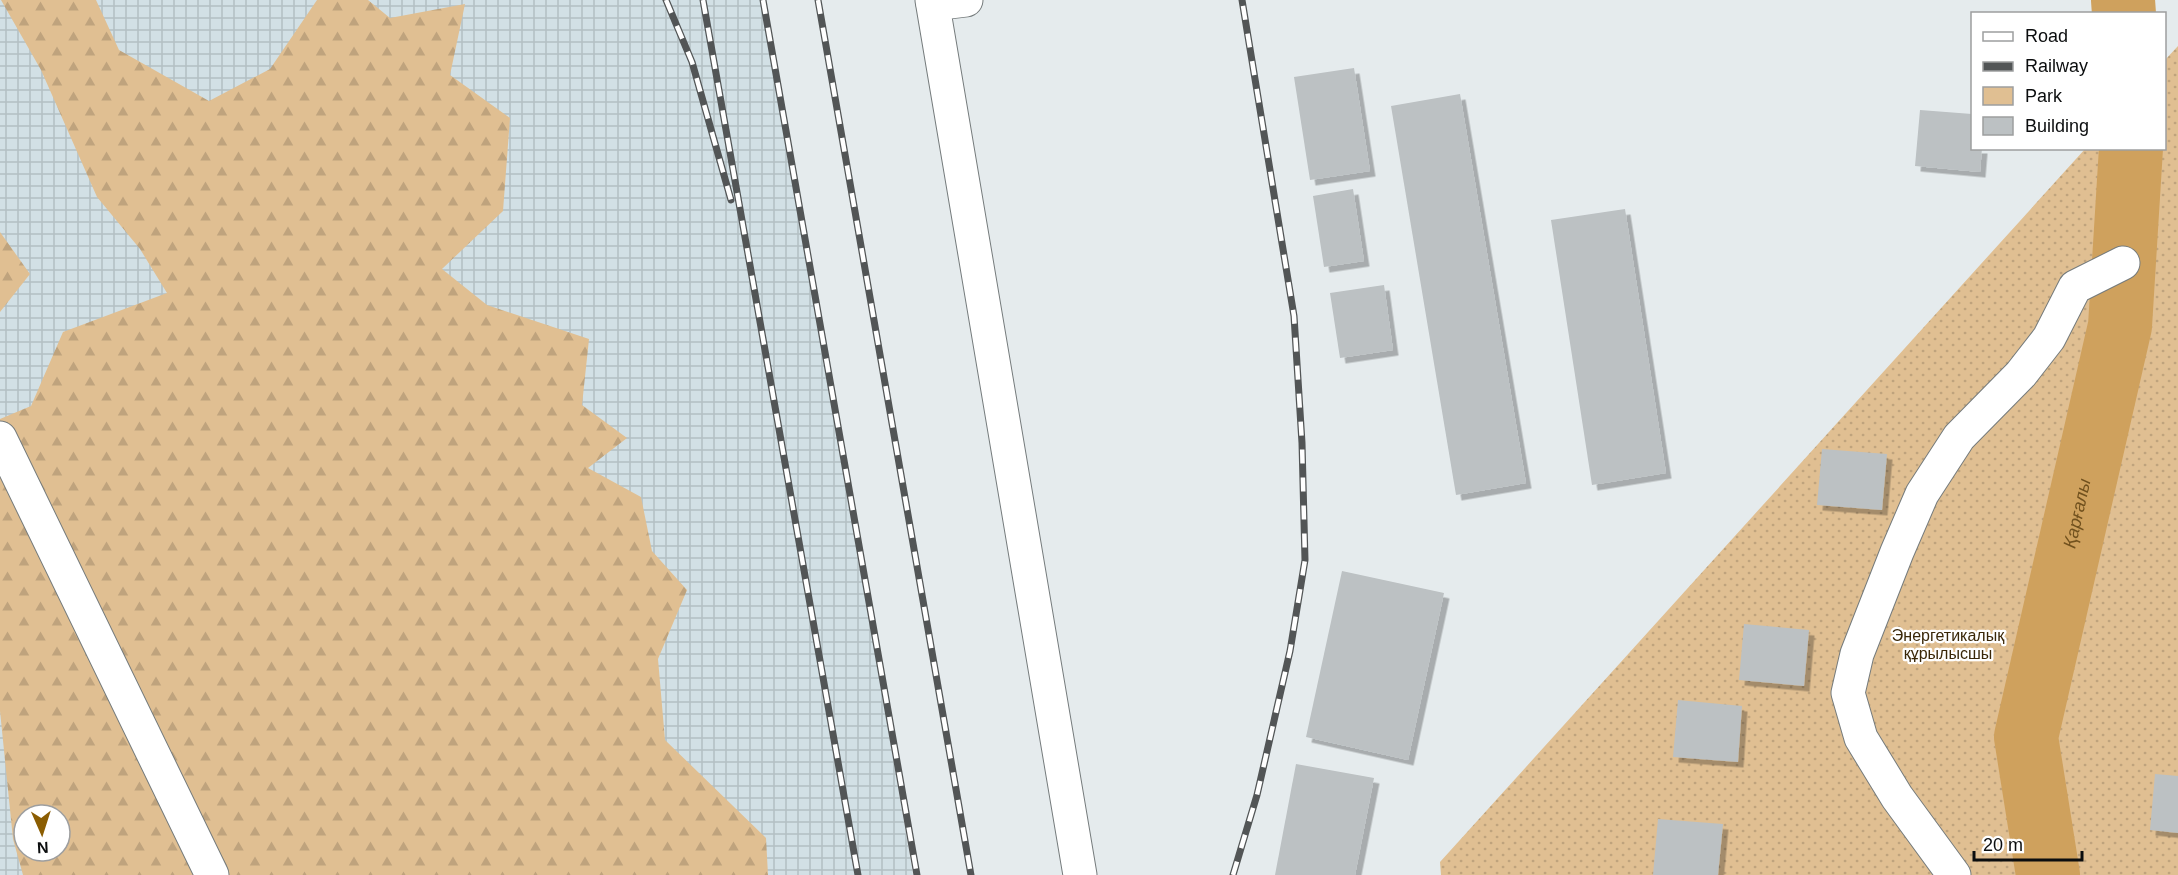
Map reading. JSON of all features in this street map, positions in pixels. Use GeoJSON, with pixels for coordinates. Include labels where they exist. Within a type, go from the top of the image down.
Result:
{"type":"FeatureCollection","features":[{"type":"Feature","properties":{"kind":"street"},"geometry":{"type":"LineString","coordinates":[[966,0],[932,2],[1080,875]]}},
{"type":"Feature","properties":{"kind":"street"},"geometry":{"type":"LineString","coordinates":[[1954,875],[1897,797],[1861,738],[1848,693],[1857,654],[1922,494],[1959,437],[2021,374],[2049,338],[2076,287],[2123,263]]}},
{"type":"Feature","properties":{"kind":"street"},"geometry":{"type":"LineString","coordinates":[[0,438],[212,875]]}},
{"type":"Feature","properties":{"kind":"shaded area"},"geometry":{"type":"Polygon","coordinates":[[[0,0],[763,0],[913,875],[0,875],[0,0]]]}},
{"type":"Feature","properties":{"kind":"green space"},"geometry":{"type":"Polygon","coordinates":[[[1,0],[96,0],[119,50],[209,101],[270,69],[317,0],[368,0],[390,18],[465,4],[450,75],[510,118],[503,211],[442,269],[487,305],[589,339],[582,405],[627,438],[588,468],[641,497],[652,551],[687,590],[658,659],[665,740],[766,838],[768,875],[23,875],[20,863],[72,863],[72,803],[12,803],[12,829],[0,711],[0,419],[31,406],[63,332],[167,293],[140,249],[97,197],[41,70],[1,0]]]}},
{"type":"Feature","properties":{"kind":"green space","name":"Энергетикалық құрылысшы"},"geometry":{"type":"Polygon","coordinates":[[[2178,46],[2178,875],[1441,875],[1440,862],[2084,150],[2166,150],[2166,59],[2178,46]]]}},
{"type":"Feature","properties":{"kind":"green space"},"geometry":{"type":"Polygon","coordinates":[[[0,232],[30,274],[0,312],[0,232]]]}},
{"type":"Feature","properties":{"kind":"building"},"geometry":{"type":"Polygon","coordinates":[[[1354,68],[1370,171],[1310,180],[1294,77],[1354,68]]]}},
{"type":"Feature","properties":{"kind":"building"},"geometry":{"type":"Polygon","coordinates":[[[1460,94],[1526,483],[1456,495],[1391,106],[1460,94]]]}},
{"type":"Feature","properties":{"kind":"building"},"geometry":{"type":"Polygon","coordinates":[[[1920,110],[1971,114],[1971,150],[1982,150],[1980,172],[1915,166],[1920,110]]]}},
{"type":"Feature","properties":{"kind":"building"},"geometry":{"type":"Polygon","coordinates":[[[1353,189],[1364,261],[1324,267],[1313,196],[1353,189]]]}},
{"type":"Feature","properties":{"kind":"building"},"geometry":{"type":"Polygon","coordinates":[[[1625,209],[1666,473],[1592,485],[1551,220],[1625,209]]]}},
{"type":"Feature","properties":{"kind":"building"},"geometry":{"type":"Polygon","coordinates":[[[1384,285],[1393,350],[1340,358],[1330,293],[1384,285]]]}},
{"type":"Feature","properties":{"kind":"building"},"geometry":{"type":"Polygon","coordinates":[[[1822,449],[1887,454],[1882,510],[1817,505],[1822,449]]]}},
{"type":"Feature","properties":{"kind":"building"},"geometry":{"type":"Polygon","coordinates":[[[1342,571],[1444,593],[1408,760],[1306,737],[1342,571]]]}},
{"type":"Feature","properties":{"kind":"building"},"geometry":{"type":"Polygon","coordinates":[[[1744,624],[1809,630],[1804,686],[1739,680],[1744,624]]]}},
{"type":"Feature","properties":{"kind":"building"},"geometry":{"type":"Polygon","coordinates":[[[1678,700],[1742,706],[1738,762],[1673,757],[1678,700]]]}},
{"type":"Feature","properties":{"kind":"building"},"geometry":{"type":"Polygon","coordinates":[[[1296,764],[1374,778],[1355,875],[1275,875],[1296,764]]]}},
{"type":"Feature","properties":{"kind":"building"},"geometry":{"type":"Polygon","coordinates":[[[2155,774],[2178,776],[2178,833],[2150,830],[2155,774]]]}},
{"type":"Feature","properties":{"kind":"building"},"geometry":{"type":"Polygon","coordinates":[[[1658,819],[1723,824],[1718,875],[1653,875],[1658,819]]]}},
{"type":"Feature","properties":{"kind":"waterway","name":"Қарғалы"},"geometry":{"type":"LineString","coordinates":[[2123,0],[2124,12]]}},
{"type":"Feature","properties":{"kind":"waterway","name":"Қарғалы"},"geometry":{"type":"LineString","coordinates":[[2048,875],[2026,737],[2120,326],[2131,150]]}},
{"type":"Feature","properties":{"kind":"railway"},"geometry":{"type":"LineString","coordinates":[[666,0],[692,62],[731,200]]}},
{"type":"Feature","properties":{"kind":"railway"},"geometry":{"type":"LineString","coordinates":[[703,0],[858,875]]}},
{"type":"Feature","properties":{"kind":"railway"},"geometry":{"type":"LineString","coordinates":[[763,0],[917,875]]}},
{"type":"Feature","properties":{"kind":"railway"},"geometry":{"type":"LineString","coordinates":[[818,0],[971,875]]}},
{"type":"Feature","properties":{"kind":"railway"},"geometry":{"type":"LineString","coordinates":[[1233,875],[1257,795],[1290,651],[1305,560],[1302,443],[1294,316],[1242,0]]}}]}
